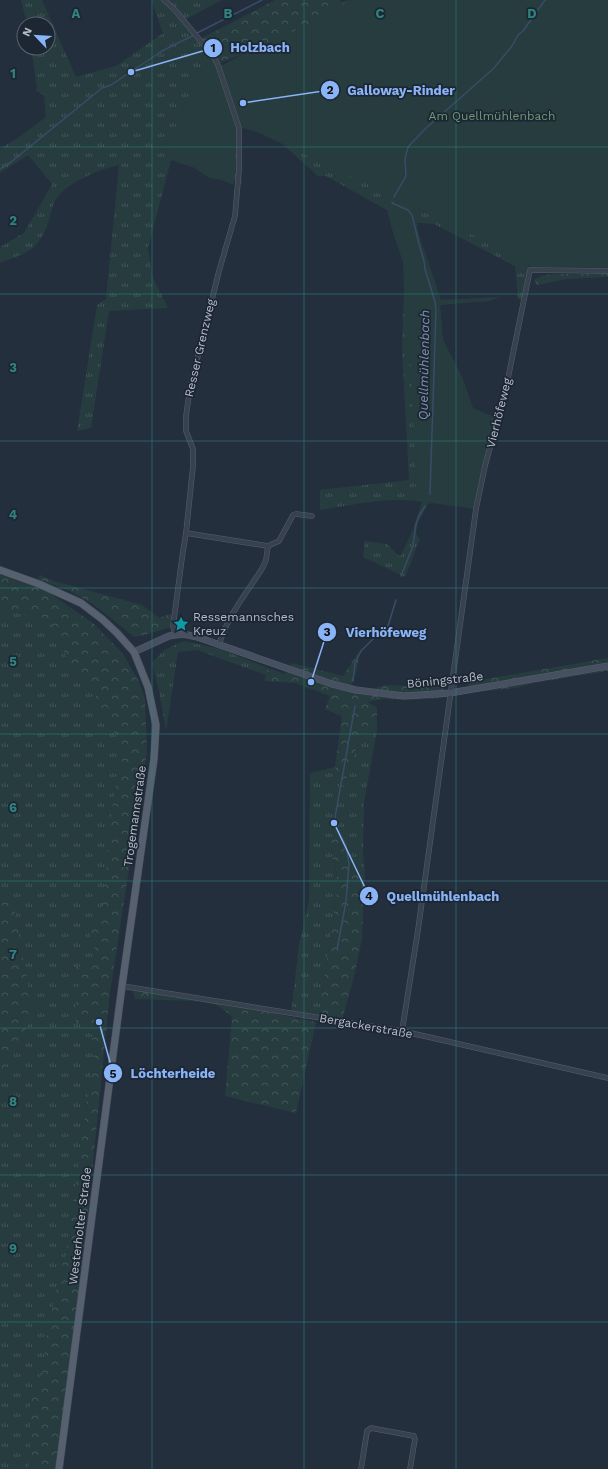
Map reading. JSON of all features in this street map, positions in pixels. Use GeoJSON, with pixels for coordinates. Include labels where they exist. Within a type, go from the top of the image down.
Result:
{"type":"FeatureCollection","features":[{"type":"Feature","properties":{"kind":"main road"},"geometry":{"type":"LineString","coordinates":[[0,570],[39,584],[81,603],[102,618],[134,652]]}},
{"type":"Feature","properties":{"kind":"main road","name":"Böningstraße"},"geometry":{"type":"LineString","coordinates":[[134,652],[169,636],[175,635],[197,637],[356,690],[404,696],[450,693],[608,666]]}},
{"type":"Feature","properties":{"kind":"main road","name":"Trogemannstraße"},"geometry":{"type":"LineString","coordinates":[[122,986],[154,759],[156,725],[148,687],[134,652]]}},
{"type":"Feature","properties":{"kind":"main road","name":"Westerholter Straße"},"geometry":{"type":"LineString","coordinates":[[59,1469],[122,986]]}},
{"type":"Feature","properties":{"kind":"street","name":"Resser Grenzweg"},"geometry":{"type":"LineString","coordinates":[[164,0],[213,56],[218,65],[239,128],[239,169],[235,216],[215,284],[190,388],[186,416],[186,431],[193,449],[193,466],[186,533],[173,626],[175,635]]}},
{"type":"Feature","properties":{"kind":"street","name":"Vierhöfeweg"},"geometry":{"type":"LineString","coordinates":[[402,1031],[418,930],[476,509],[485,466],[506,388],[530,270],[608,271]]}},
{"type":"Feature","properties":{"kind":"street"},"geometry":{"type":"LineString","coordinates":[[186,533],[268,546],[279,541],[293,515],[312,516]]}},
{"type":"Feature","properties":{"kind":"street"},"geometry":{"type":"LineString","coordinates":[[219,645],[222,633],[230,618],[265,564],[268,546]]}},
{"type":"Feature","properties":{"kind":"street","name":"Bergackerstraße"},"geometry":{"type":"LineString","coordinates":[[122,986],[402,1031],[608,1078]]}},
{"type":"Feature","properties":{"kind":"street"},"geometry":{"type":"LineString","coordinates":[[361,1469],[367,1431],[371,1428],[414,1436],[415,1439],[410,1469]]}},
{"type":"Feature","properties":{"kind":"green space"},"geometry":{"type":"Polygon","coordinates":[[[21,0],[42,0],[49,16],[25,16],[21,0]]]}},
{"type":"Feature","properties":{"kind":"green space"},"geometry":{"type":"Polygon","coordinates":[[[151,0],[222,0],[186,19],[218,66],[240,135],[242,184],[171,160],[148,248],[153,278],[168,308],[109,311],[91,428],[77,431],[97,305],[106,299],[119,165],[82,178],[65,190],[58,196],[54,203],[45,231],[34,247],[23,254],[0,263],[0,247],[24,233],[52,184],[28,155],[0,173],[0,149],[46,117],[44,95],[36,91],[37,87],[32,56],[56,56],[56,32],[76,77],[116,66],[163,33],[151,0]]]}},
{"type":"Feature","properties":{"kind":"green space"},"geometry":{"type":"Polygon","coordinates":[[[275,0],[339,0],[341,2],[348,0],[370,0],[249,52],[218,63],[200,39],[275,0]]]}},
{"type":"Feature","properties":{"kind":"green space","name":"Am Quellmühlenbach"},"geometry":{"type":"Polygon","coordinates":[[[350,0],[608,0],[608,268],[532,267],[514,255],[415,207],[418,231],[441,301],[440,305],[443,340],[462,377],[473,408],[498,419],[476,509],[416,501],[415,450],[407,299],[404,294],[403,262],[393,233],[382,191],[257,132],[240,127],[236,131],[235,179],[233,185],[222,180],[210,178],[164,148],[183,112],[191,87],[190,75],[211,64],[223,65],[249,51],[250,53],[314,21],[350,0]]]}},
{"type":"Feature","properties":{"kind":"green space"},"geometry":{"type":"Polygon","coordinates":[[[279,141],[526,259],[530,270],[524,302],[518,299],[515,266],[434,224],[408,222],[326,176],[318,176],[279,141]]]}},
{"type":"Feature","properties":{"kind":"green space"},"geometry":{"type":"Polygon","coordinates":[[[425,253],[441,300],[500,297],[489,301],[440,305],[443,340],[462,377],[473,408],[498,419],[435,502],[428,504],[418,522],[416,534],[420,539],[405,577],[363,557],[365,541],[387,544],[400,557],[412,532],[422,502],[396,500],[320,510],[320,490],[409,480],[402,349],[404,294],[425,253]]]}},
{"type":"Feature","properties":{"kind":"green space"},"geometry":{"type":"Polygon","coordinates":[[[608,272],[608,277],[567,279],[537,285],[534,280],[550,274],[587,274],[608,272]]]}},
{"type":"Feature","properties":{"kind":"green space"},"geometry":{"type":"Polygon","coordinates":[[[0,575],[48,592],[94,624],[132,755],[108,958],[56,1326],[29,1469],[0,1469],[0,1011],[12,898],[0,888],[0,575]]]}},
{"type":"Feature","properties":{"kind":"green space"},"geometry":{"type":"Polygon","coordinates":[[[0,575],[48,592],[94,624],[123,654],[138,680],[145,699],[147,752],[110,993],[74,1352],[56,1469],[28,1469],[31,1454],[30,1406],[34,1391],[44,1369],[45,1344],[61,1268],[66,1254],[94,1053],[90,1021],[76,1023],[76,966],[92,968],[98,958],[89,933],[100,918],[107,867],[108,836],[122,745],[98,707],[94,685],[67,662],[59,631],[41,618],[0,610],[0,575]]]}},
{"type":"Feature","properties":{"kind":"green space"},"geometry":{"type":"Polygon","coordinates":[[[40,575],[54,581],[142,605],[159,618],[173,613],[171,627],[134,637],[96,606],[70,591],[38,579],[40,575]]]}},
{"type":"Feature","properties":{"kind":"green space"},"geometry":{"type":"Polygon","coordinates":[[[184,641],[220,649],[268,668],[266,675],[197,650],[178,652],[166,731],[159,691],[152,663],[164,650],[184,641]]]}},
{"type":"Feature","properties":{"kind":"green space"},"geometry":{"type":"Polygon","coordinates":[[[360,650],[357,670],[349,691],[360,694],[384,685],[444,687],[443,698],[406,700],[384,699],[367,702],[377,707],[377,730],[360,738],[344,787],[335,767],[342,716],[325,709],[330,696],[295,683],[264,681],[268,668],[285,674],[292,663],[343,676],[360,650]]]}},
{"type":"Feature","properties":{"kind":"green space"},"geometry":{"type":"Polygon","coordinates":[[[608,658],[608,671],[534,683],[516,688],[467,693],[469,682],[608,658]]]}},
{"type":"Feature","properties":{"kind":"green space"},"geometry":{"type":"Polygon","coordinates":[[[377,730],[364,803],[363,853],[365,875],[352,871],[349,858],[331,850],[337,877],[337,892],[319,1015],[291,1013],[299,945],[309,900],[310,773],[335,767],[344,786],[360,738],[377,730]]]}},
{"type":"Feature","properties":{"kind":"green space"},"geometry":{"type":"Polygon","coordinates":[[[333,826],[345,848],[352,871],[365,875],[362,938],[355,973],[342,1020],[319,1015],[337,892],[337,876],[331,850],[333,826]]]}},
{"type":"Feature","properties":{"kind":"green space"},"geometry":{"type":"Polygon","coordinates":[[[0,888],[12,898],[34,1016],[9,1054],[0,1088],[0,888]]]}},
{"type":"Feature","properties":{"kind":"green space"},"geometry":{"type":"Polygon","coordinates":[[[132,988],[231,1000],[281,1015],[316,1022],[296,1113],[225,1096],[232,1017],[223,1009],[214,1004],[194,1001],[135,999],[132,988]]]}},
{"type":"Feature","properties":{"kind":"waterway"},"geometry":{"type":"LineString","coordinates":[[197,33],[262,0]]}},
{"type":"Feature","properties":{"kind":"waterway","name":"Quellmühlenbach"},"geometry":{"type":"LineString","coordinates":[[394,197],[406,176],[405,159],[408,147],[425,129],[493,69],[512,46],[518,35],[523,31],[545,0]]}},
{"type":"Feature","properties":{"kind":"waterway"},"geometry":{"type":"LineString","coordinates":[[0,169],[11,162],[102,88],[111,85],[162,51],[194,35]]}},
{"type":"Feature","properties":{"kind":"waterway","name":"Quellmühlenbach"},"geometry":{"type":"LineString","coordinates":[[392,202],[408,210],[412,215],[425,269],[435,302],[436,310],[430,494]]}},
{"type":"Feature","properties":{"kind":"waterway","name":"Quellmühlenbach"},"geometry":{"type":"LineString","coordinates":[[401,576],[413,546],[416,524],[425,506]]}},
{"type":"Feature","properties":{"kind":"waterway","name":"Quellmühlenbach"},"geometry":{"type":"LineString","coordinates":[[353,681],[355,663],[361,651],[388,626],[396,600]]}},
{"type":"Feature","properties":{"kind":"waterway","name":"Quellmühlenbach"},"geometry":{"type":"LineString","coordinates":[[337,949],[346,902],[349,864],[346,845],[334,823],[355,706]]}},
{"type":"Feature","properties":{"kind":"place","name":"Holzbach"},"geometry":{"type":"Point","coordinates":[131,72]}},
{"type":"Feature","properties":{"kind":"place","name":"Galloway-Rinder"},"geometry":{"type":"Point","coordinates":[243,103]}},
{"type":"Feature","properties":{"kind":"place","name":"Ressemannsches Kreuz"},"geometry":{"type":"Point","coordinates":[181,624]}},
{"type":"Feature","properties":{"kind":"place","name":"Vierhöfeweg"},"geometry":{"type":"Point","coordinates":[311,682]}},
{"type":"Feature","properties":{"kind":"place","name":"Quellmühlenbach"},"geometry":{"type":"Point","coordinates":[334,823]}},
{"type":"Feature","properties":{"kind":"place","name":"Löchterheide"},"geometry":{"type":"Point","coordinates":[99,1022]}}]}
